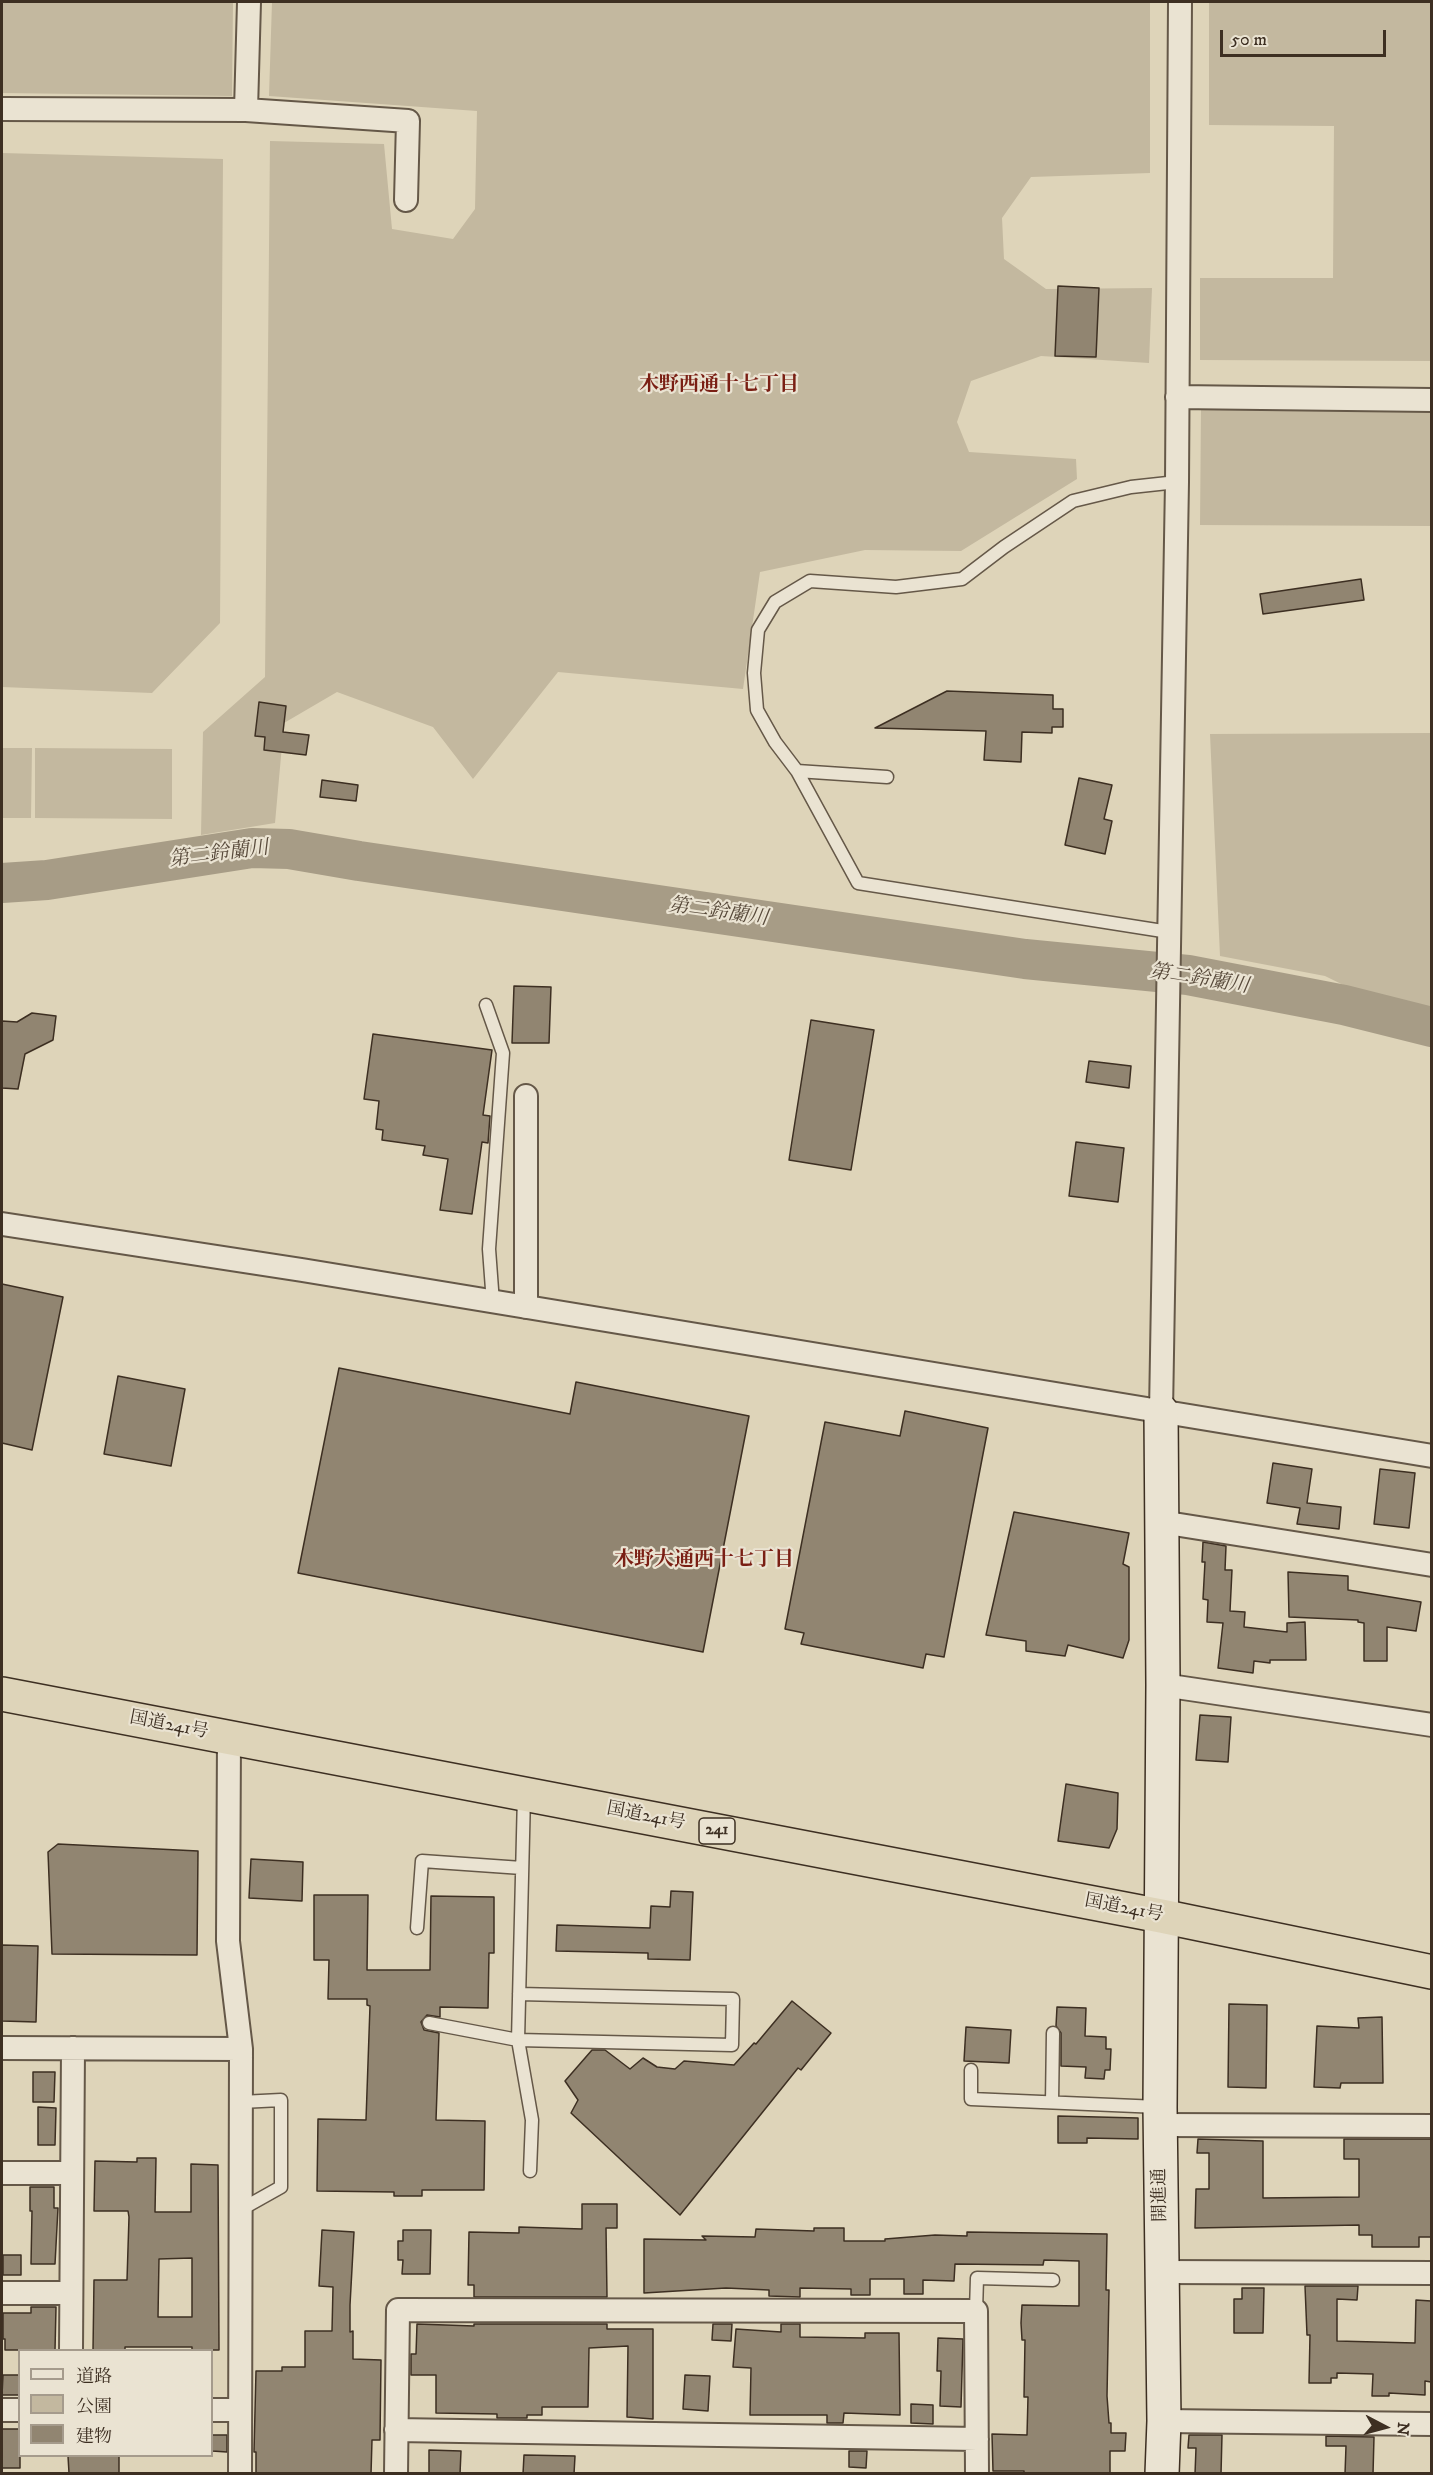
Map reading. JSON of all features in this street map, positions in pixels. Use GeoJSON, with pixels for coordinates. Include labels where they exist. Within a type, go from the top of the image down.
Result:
{"type":"FeatureCollection","features":[{"type":"Feature","properties":{"kind":"highway","name":"国道241号"},"geometry":{"type":"LineString","coordinates":[[2,1694],[1161,1916],[1431,1972]]}},
{"type":"Feature","properties":{"kind":"street"},"geometry":{"type":"LineString","coordinates":[[246,110],[249,2]]}},
{"type":"Feature","properties":{"kind":"street"},"geometry":{"type":"LineString","coordinates":[[1161,1411],[1177,482],[1180,2]]}},
{"type":"Feature","properties":{"kind":"street"},"geometry":{"type":"LineString","coordinates":[[2,109],[246,110],[408,122],[406,200]]}},
{"type":"Feature","properties":{"kind":"street"},"geometry":{"type":"LineString","coordinates":[[1177,397],[1431,400]]}},
{"type":"Feature","properties":{"kind":"street"},"geometry":{"type":"LineString","coordinates":[[526,1096],[526,1307]]}},
{"type":"Feature","properties":{"kind":"street"},"geometry":{"type":"LineString","coordinates":[[2,1224],[302,1270],[1431,1456]]}},
{"type":"Feature","properties":{"kind":"street","name":"開進通"},"geometry":{"type":"LineString","coordinates":[[1161,1411],[1163,1685],[1160,2116],[1164,2421],[1162,2474]]}},
{"type":"Feature","properties":{"kind":"street"},"geometry":{"type":"LineString","coordinates":[[1161,1522],[1431,1565]]}},
{"type":"Feature","properties":{"kind":"street"},"geometry":{"type":"LineString","coordinates":[[1163,1685],[1431,1725]]}},
{"type":"Feature","properties":{"kind":"street"},"geometry":{"type":"LineString","coordinates":[[230,1738],[228,1941],[241,2049],[240,2474]]}},
{"type":"Feature","properties":{"kind":"street"},"geometry":{"type":"LineString","coordinates":[[2,2048],[241,2049]]}},
{"type":"Feature","properties":{"kind":"street"},"geometry":{"type":"LineString","coordinates":[[71,2349],[73,2048]]}},
{"type":"Feature","properties":{"kind":"street"},"geometry":{"type":"LineString","coordinates":[[1160,2116],[1431,2126]]}},
{"type":"Feature","properties":{"kind":"street"},"geometry":{"type":"LineString","coordinates":[[2,2173],[72,2173]]}},
{"type":"Feature","properties":{"kind":"street"},"geometry":{"type":"LineString","coordinates":[[1162,2272],[1431,2273]]}},
{"type":"Feature","properties":{"kind":"street"},"geometry":{"type":"LineString","coordinates":[[2,2293],[71,2293]]}},
{"type":"Feature","properties":{"kind":"street"},"geometry":{"type":"LineString","coordinates":[[396,2474],[398,2310],[976,2311],[977,2474]]}},
{"type":"Feature","properties":{"kind":"street"},"geometry":{"type":"LineString","coordinates":[[2,2410],[18,2410]]}},
{"type":"Feature","properties":{"kind":"street"},"geometry":{"type":"LineString","coordinates":[[213,2410],[240,2410]]}},
{"type":"Feature","properties":{"kind":"street"},"geometry":{"type":"LineString","coordinates":[[1164,2421],[1431,2424]]}},
{"type":"Feature","properties":{"kind":"street"},"geometry":{"type":"LineString","coordinates":[[396,2430],[977,2439]]}},
{"type":"Feature","properties":{"kind":"lane"},"geometry":{"type":"LineString","coordinates":[[1169,942],[858,883],[797,771],[775,742],[758,710],[754,673],[758,630],[775,602],[810,581],[896,587],[962,579],[1004,547],[1073,501],[1131,487],[1177,482]]}},
{"type":"Feature","properties":{"kind":"lane"},"geometry":{"type":"LineString","coordinates":[[797,771],[887,777]]}},
{"type":"Feature","properties":{"kind":"lane"},"geometry":{"type":"LineString","coordinates":[[486,1005],[503,1053],[489,1250],[493,1303]]}},
{"type":"Feature","properties":{"kind":"lane"},"geometry":{"type":"LineString","coordinates":[[524,1794],[518,2040],[532,2120],[530,2171]]}},
{"type":"Feature","properties":{"kind":"lane"},"geometry":{"type":"LineString","coordinates":[[417,1928],[422,1861],[522,1868]]}},
{"type":"Feature","properties":{"kind":"lane"},"geometry":{"type":"LineString","coordinates":[[429,2023],[518,2040],[732,2045],[733,1999],[519,1994]]}},
{"type":"Feature","properties":{"kind":"lane"},"geometry":{"type":"LineString","coordinates":[[1052,2102],[1053,2033]]}},
{"type":"Feature","properties":{"kind":"lane"},"geometry":{"type":"LineString","coordinates":[[971,2070],[971,2099],[1052,2102],[1160,2116]]}},
{"type":"Feature","properties":{"kind":"lane"},"geometry":{"type":"LineString","coordinates":[[240,2210],[281,2187],[281,2100],[241,2102]]}},
{"type":"Feature","properties":{"kind":"lane"},"geometry":{"type":"LineString","coordinates":[[976,2311],[977,2278],[1053,2280]]}},
{"type":"Feature","properties":{"kind":"green space"},"geometry":{"type":"Polygon","coordinates":[[[2,2],[233,2],[232,96],[2,93],[2,2]]]}},
{"type":"Feature","properties":{"kind":"green space"},"geometry":{"type":"Polygon","coordinates":[[[272,2],[1150,2],[1150,173],[1031,177],[1002,218],[1004,259],[1046,289],[1152,288],[1149,363],[1041,356],[971,381],[957,422],[969,452],[1076,459],[1077,479],[961,551],[865,550],[760,572],[743,689],[558,672],[473,779],[433,727],[337,692],[284,723],[275,823],[201,835],[203,732],[265,677],[270,141],[384,144],[392,229],[453,239],[475,209],[477,111],[269,96],[272,2]]]}},
{"type":"Feature","properties":{"kind":"green space"},"geometry":{"type":"Polygon","coordinates":[[[1209,2],[1431,2],[1431,361],[1200,360],[1200,278],[1333,278],[1334,126],[1209,125],[1209,2]]]}},
{"type":"Feature","properties":{"kind":"green space"},"geometry":{"type":"Polygon","coordinates":[[[2,153],[223,159],[220,623],[152,693],[2,687],[2,153]]]}},
{"type":"Feature","properties":{"kind":"green space"},"geometry":{"type":"Polygon","coordinates":[[[1201,406],[1431,410],[1431,526],[1200,525],[1201,406]]]}},
{"type":"Feature","properties":{"kind":"green space"},"geometry":{"type":"Polygon","coordinates":[[[1431,733],[1431,1028],[1325,976],[1220,956],[1210,734],[1431,733]]]}},
{"type":"Feature","properties":{"kind":"green space"},"geometry":{"type":"Polygon","coordinates":[[[2,748],[32,748],[31,818],[2,818],[2,748]]]}},
{"type":"Feature","properties":{"kind":"green space"},"geometry":{"type":"Polygon","coordinates":[[[35,748],[172,749],[172,819],[35,818],[35,748]]]}},
{"type":"Feature","properties":{"kind":"building"},"geometry":{"type":"Polygon","coordinates":[[[1058,286],[1099,288],[1096,357],[1055,356],[1058,286]]]}},
{"type":"Feature","properties":{"kind":"building"},"geometry":{"type":"Polygon","coordinates":[[[1361,579],[1364,600],[1263,614],[1260,594],[1361,579]]]}},
{"type":"Feature","properties":{"kind":"building"},"geometry":{"type":"Polygon","coordinates":[[[947,691],[1053,695],[1053,709],[1063,709],[1063,727],[1052,727],[1052,733],[1022,732],[1021,762],[984,760],[986,731],[875,728],[947,691]]]}},
{"type":"Feature","properties":{"kind":"building"},"geometry":{"type":"Polygon","coordinates":[[[259,702],[286,706],[283,732],[309,735],[306,755],[264,750],[265,737],[255,736],[259,702]]]}},
{"type":"Feature","properties":{"kind":"building"},"geometry":{"type":"Polygon","coordinates":[[[1079,778],[1112,785],[1104,819],[1112,821],[1105,854],[1065,845],[1079,778]]]}},
{"type":"Feature","properties":{"kind":"building"},"geometry":{"type":"Polygon","coordinates":[[[322,780],[358,785],[356,801],[320,797],[322,780]]]}},
{"type":"Feature","properties":{"kind":"building"},"geometry":{"type":"Polygon","coordinates":[[[514,986],[551,987],[549,1043],[512,1043],[514,986]]]}},
{"type":"Feature","properties":{"kind":"building"},"geometry":{"type":"Polygon","coordinates":[[[32,1013],[56,1016],[53,1040],[25,1054],[18,1089],[2,1088],[2,1021],[17,1022],[32,1013]]]}},
{"type":"Feature","properties":{"kind":"building"},"geometry":{"type":"Polygon","coordinates":[[[811,1020],[874,1030],[851,1170],[789,1160],[811,1020]]]}},
{"type":"Feature","properties":{"kind":"building"},"geometry":{"type":"Polygon","coordinates":[[[373,1034],[492,1050],[483,1115],[490,1116],[488,1143],[482,1142],[472,1214],[440,1210],[448,1159],[423,1155],[425,1146],[382,1140],[383,1130],[376,1129],[379,1101],[364,1099],[373,1034]]]}},
{"type":"Feature","properties":{"kind":"building"},"geometry":{"type":"Polygon","coordinates":[[[1089,1061],[1131,1066],[1129,1088],[1086,1082],[1089,1061]]]}},
{"type":"Feature","properties":{"kind":"building"},"geometry":{"type":"Polygon","coordinates":[[[1076,1142],[1124,1148],[1118,1202],[1069,1196],[1076,1142]]]}},
{"type":"Feature","properties":{"kind":"building"},"geometry":{"type":"Polygon","coordinates":[[[2,1284],[63,1297],[32,1450],[2,1443],[2,1284]]]}},
{"type":"Feature","properties":{"kind":"building"},"geometry":{"type":"Polygon","coordinates":[[[339,1368],[570,1414],[576,1382],[749,1416],[703,1652],[298,1573],[339,1368]]]}},
{"type":"Feature","properties":{"kind":"building"},"geometry":{"type":"Polygon","coordinates":[[[118,1376],[185,1389],[171,1466],[104,1454],[118,1376]]]}},
{"type":"Feature","properties":{"kind":"building"},"geometry":{"type":"Polygon","coordinates":[[[905,1411],[988,1428],[944,1657],[926,1654],[923,1668],[801,1644],[804,1633],[785,1629],[825,1422],[900,1436],[905,1411]]]}},
{"type":"Feature","properties":{"kind":"building"},"geometry":{"type":"Polygon","coordinates":[[[1273,1463],[1312,1469],[1307,1503],[1341,1507],[1339,1529],[1297,1524],[1300,1508],[1267,1503],[1273,1463]]]}},
{"type":"Feature","properties":{"kind":"building"},"geometry":{"type":"Polygon","coordinates":[[[1380,1469],[1415,1473],[1409,1528],[1374,1524],[1380,1469]]]}},
{"type":"Feature","properties":{"kind":"building"},"geometry":{"type":"Polygon","coordinates":[[[1014,1512],[1129,1533],[1123,1564],[1129,1567],[1129,1640],[1123,1658],[1068,1645],[1065,1656],[1026,1651],[1026,1641],[986,1635],[1014,1512]]]}},
{"type":"Feature","properties":{"kind":"building"},"geometry":{"type":"Polygon","coordinates":[[[1203,1542],[1226,1546],[1225,1570],[1232,1570],[1230,1611],[1245,1612],[1244,1627],[1287,1632],[1287,1623],[1305,1622],[1306,1660],[1270,1660],[1270,1663],[1254,1661],[1253,1673],[1218,1668],[1223,1623],[1207,1622],[1208,1600],[1203,1599],[1205,1562],[1202,1562],[1203,1542]]]}},
{"type":"Feature","properties":{"kind":"building"},"geometry":{"type":"Polygon","coordinates":[[[1288,1572],[1348,1576],[1348,1590],[1421,1602],[1416,1631],[1387,1627],[1387,1661],[1364,1661],[1364,1623],[1358,1620],[1289,1617],[1288,1572]]]}},
{"type":"Feature","properties":{"kind":"building"},"geometry":{"type":"Polygon","coordinates":[[[1200,1715],[1231,1717],[1228,1762],[1196,1760],[1200,1715]]]}},
{"type":"Feature","properties":{"kind":"building"},"geometry":{"type":"Polygon","coordinates":[[[1066,1784],[1118,1793],[1117,1829],[1109,1848],[1058,1841],[1066,1784]]]}},
{"type":"Feature","properties":{"kind":"building"},"geometry":{"type":"Polygon","coordinates":[[[58,1844],[198,1851],[197,1955],[52,1954],[48,1852],[58,1844]]]}},
{"type":"Feature","properties":{"kind":"building"},"geometry":{"type":"Polygon","coordinates":[[[251,1859],[303,1862],[302,1901],[249,1898],[251,1859]]]}},
{"type":"Feature","properties":{"kind":"building"},"geometry":{"type":"Polygon","coordinates":[[[671,1891],[693,1892],[690,1960],[648,1959],[648,1953],[556,1951],[557,1925],[650,1928],[651,1906],[670,1907],[671,1891]]]}},
{"type":"Feature","properties":{"kind":"building"},"geometry":{"type":"Polygon","coordinates":[[[314,1895],[368,1895],[367,1970],[430,1970],[431,1896],[494,1897],[494,1953],[489,1953],[488,2008],[440,2007],[440,2017],[427,2015],[421,2022],[424,2030],[439,2033],[436,2120],[485,2121],[484,2190],[422,2190],[422,2196],[394,2196],[394,2192],[317,2191],[318,2119],[366,2120],[370,2006],[367,2005],[367,1999],[328,1999],[329,1960],[314,1960],[314,1895]]]}},
{"type":"Feature","properties":{"kind":"building"},"geometry":{"type":"Polygon","coordinates":[[[2,1945],[38,1946],[36,2022],[2,2021],[2,1945]]]}},
{"type":"Feature","properties":{"kind":"building"},"geometry":{"type":"Polygon","coordinates":[[[792,2001],[831,2033],[801,2070],[798,2068],[680,2215],[571,2113],[578,2100],[565,2081],[592,2050],[605,2050],[630,2069],[643,2058],[657,2067],[675,2069],[684,2061],[734,2065],[754,2043],[756,2044],[792,2001]]]}},
{"type":"Feature","properties":{"kind":"building"},"geometry":{"type":"Polygon","coordinates":[[[1229,2004],[1267,2005],[1266,2088],[1228,2087],[1229,2004]]]}},
{"type":"Feature","properties":{"kind":"building"},"geometry":{"type":"Polygon","coordinates":[[[1057,2007],[1086,2008],[1085,2036],[1106,2037],[1106,2049],[1111,2049],[1110,2070],[1105,2070],[1104,2079],[1085,2078],[1086,2067],[1061,2066],[1061,2033],[1056,2026],[1057,2007]]]}},
{"type":"Feature","properties":{"kind":"building"},"geometry":{"type":"Polygon","coordinates":[[[1382,2017],[1383,2083],[1341,2083],[1340,2088],[1314,2087],[1317,2026],[1359,2028],[1358,2018],[1382,2017]]]}},
{"type":"Feature","properties":{"kind":"building"},"geometry":{"type":"Polygon","coordinates":[[[966,2027],[1011,2030],[1009,2063],[964,2061],[966,2027]]]}},
{"type":"Feature","properties":{"kind":"building"},"geometry":{"type":"Polygon","coordinates":[[[33,2072],[55,2072],[54,2102],[33,2102],[33,2072]]]}},
{"type":"Feature","properties":{"kind":"building"},"geometry":{"type":"Polygon","coordinates":[[[38,2107],[56,2108],[55,2145],[38,2145],[38,2107]]]}},
{"type":"Feature","properties":{"kind":"building"},"geometry":{"type":"Polygon","coordinates":[[[1058,2116],[1138,2118],[1138,2139],[1087,2138],[1087,2143],[1058,2143],[1058,2116]]]}},
{"type":"Feature","properties":{"kind":"building"},"geometry":{"type":"Polygon","coordinates":[[[1198,2139],[1263,2141],[1263,2198],[1359,2197],[1359,2159],[1344,2159],[1344,2139],[1431,2139],[1431,2237],[1419,2237],[1419,2247],[1372,2247],[1372,2235],[1359,2235],[1359,2225],[1195,2228],[1196,2189],[1209,2189],[1209,2153],[1197,2153],[1198,2139]]]}},
{"type":"Feature","properties":{"kind":"building"},"geometry":{"type":"Polygon","coordinates":[[[137,2158],[156,2158],[155,2212],[191,2212],[191,2164],[218,2165],[219,2350],[192,2349],[192,2347],[93,2349],[94,2280],[127,2280],[129,2217],[128,2211],[94,2211],[95,2161],[137,2162],[137,2158]],[[192,2258],[159,2259],[158,2317],[192,2317],[192,2258]]]}},
{"type":"Feature","properties":{"kind":"building"},"geometry":{"type":"Polygon","coordinates":[[[30,2187],[54,2187],[54,2208],[58,2208],[55,2264],[31,2264],[30,2187]]]}},
{"type":"Feature","properties":{"kind":"building"},"geometry":{"type":"Polygon","coordinates":[[[582,2204],[617,2204],[617,2228],[606,2228],[607,2297],[474,2297],[474,2285],[468,2285],[469,2232],[519,2233],[519,2227],[582,2229],[582,2204]]]}},
{"type":"Feature","properties":{"kind":"building"},"geometry":{"type":"Polygon","coordinates":[[[814,2228],[844,2228],[844,2241],[885,2241],[885,2239],[935,2235],[967,2236],[967,2232],[1107,2234],[1109,2423],[1111,2423],[1111,2433],[1126,2433],[1125,2451],[1110,2451],[1110,2474],[1024,2474],[1024,2471],[993,2471],[992,2434],[1027,2435],[1028,2397],[1024,2397],[1025,2340],[1022,2340],[1022,2305],[1079,2306],[1079,2261],[1044,2260],[1043,2265],[955,2264],[954,2281],[923,2280],[923,2294],[904,2294],[904,2279],[870,2279],[870,2295],[851,2295],[851,2289],[800,2288],[800,2297],[769,2296],[769,2290],[726,2288],[644,2293],[644,2239],[706,2240],[702,2236],[755,2237],[756,2229],[814,2231],[814,2228]]]}},
{"type":"Feature","properties":{"kind":"building"},"geometry":{"type":"Polygon","coordinates":[[[322,2230],[354,2232],[350,2305],[353,2359],[381,2360],[380,2440],[372,2440],[371,2474],[256,2474],[256,2452],[254,2452],[256,2371],[282,2371],[282,2367],[305,2367],[305,2331],[332,2331],[333,2287],[319,2286],[322,2230]]]}},
{"type":"Feature","properties":{"kind":"building"},"geometry":{"type":"Polygon","coordinates":[[[403,2230],[431,2230],[430,2274],[402,2274],[403,2260],[398,2260],[398,2241],[403,2241],[403,2230]]]}},
{"type":"Feature","properties":{"kind":"building"},"geometry":{"type":"Polygon","coordinates":[[[3,2255],[21,2255],[21,2275],[3,2275],[3,2255]]]}},
{"type":"Feature","properties":{"kind":"building"},"geometry":{"type":"Polygon","coordinates":[[[1305,2286],[1358,2286],[1357,2300],[1337,2299],[1337,2341],[1415,2343],[1416,2300],[1431,2301],[1431,2382],[1425,2381],[1425,2395],[1389,2393],[1389,2396],[1372,2396],[1373,2374],[1337,2373],[1337,2378],[1331,2378],[1331,2383],[1309,2383],[1310,2335],[1307,2335],[1305,2286]]]}},
{"type":"Feature","properties":{"kind":"building"},"geometry":{"type":"Polygon","coordinates":[[[1242,2288],[1264,2288],[1263,2333],[1234,2333],[1234,2299],[1242,2299],[1242,2288]]]}},
{"type":"Feature","properties":{"kind":"building"},"geometry":{"type":"Polygon","coordinates":[[[31,2307],[56,2307],[55,2349],[5,2350],[3,2313],[31,2313],[31,2307]]]}},
{"type":"Feature","properties":{"kind":"building"},"geometry":{"type":"Polygon","coordinates":[[[417,2324],[474,2326],[474,2324],[607,2324],[607,2329],[653,2329],[653,2419],[627,2417],[628,2346],[589,2348],[588,2407],[542,2407],[542,2415],[527,2415],[527,2418],[497,2418],[497,2414],[436,2413],[436,2375],[411,2375],[411,2354],[416,2354],[417,2324]]]}},
{"type":"Feature","properties":{"kind":"building"},"geometry":{"type":"Polygon","coordinates":[[[713,2324],[732,2324],[731,2341],[712,2340],[713,2324]]]}},
{"type":"Feature","properties":{"kind":"building"},"geometry":{"type":"Polygon","coordinates":[[[781,2324],[800,2324],[800,2337],[865,2338],[865,2333],[899,2333],[900,2415],[844,2413],[843,2423],[827,2423],[827,2415],[750,2415],[751,2368],[733,2367],[736,2329],[781,2332],[781,2324]]]}},
{"type":"Feature","properties":{"kind":"building"},"geometry":{"type":"Polygon","coordinates":[[[938,2338],[963,2339],[961,2407],[940,2406],[941,2371],[937,2371],[938,2338]]]}},
{"type":"Feature","properties":{"kind":"building"},"geometry":{"type":"Polygon","coordinates":[[[3,2375],[18,2375],[18,2395],[2,2395],[3,2375]]]}},
{"type":"Feature","properties":{"kind":"building"},"geometry":{"type":"Polygon","coordinates":[[[685,2375],[710,2376],[708,2411],[683,2409],[685,2375]]]}},
{"type":"Feature","properties":{"kind":"building"},"geometry":{"type":"Polygon","coordinates":[[[911,2404],[933,2405],[933,2424],[911,2423],[911,2404]]]}},
{"type":"Feature","properties":{"kind":"building"},"geometry":{"type":"Polygon","coordinates":[[[2,2429],[18,2429],[20,2468],[2,2468],[2,2429]]]}},
{"type":"Feature","properties":{"kind":"building"},"geometry":{"type":"Polygon","coordinates":[[[213,2435],[227,2435],[227,2452],[213,2451],[213,2435]]]}},
{"type":"Feature","properties":{"kind":"building"},"geometry":{"type":"Polygon","coordinates":[[[1189,2435],[1222,2435],[1221,2474],[1195,2474],[1196,2448],[1188,2448],[1189,2435]]]}},
{"type":"Feature","properties":{"kind":"building"},"geometry":{"type":"Polygon","coordinates":[[[1326,2436],[1374,2437],[1373,2474],[1345,2474],[1346,2446],[1326,2446],[1326,2436]]]}},
{"type":"Feature","properties":{"kind":"building"},"geometry":{"type":"Polygon","coordinates":[[[429,2450],[461,2451],[460,2474],[429,2474],[429,2450]]]}},
{"type":"Feature","properties":{"kind":"building"},"geometry":{"type":"Polygon","coordinates":[[[849,2451],[867,2451],[866,2468],[849,2467],[849,2451]]]}},
{"type":"Feature","properties":{"kind":"building"},"geometry":{"type":"Polygon","coordinates":[[[524,2455],[575,2456],[574,2474],[523,2474],[524,2455]]]}},
{"type":"Feature","properties":{"kind":"building"},"geometry":{"type":"Polygon","coordinates":[[[68,2457],[119,2457],[119,2474],[69,2473],[68,2457]]]}},
{"type":"Feature","properties":{"kind":"waterway","name":"第二鈴蘭川"},"geometry":{"type":"LineString","coordinates":[[2,883],[47,880],[252,848],[289,849],[1025,959],[1188,975],[1344,1005],[1432,1027]]}},
{"type":"Feature","properties":{"kind":"district","name":"木野西通十七丁目"},"geometry":{"type":"Point","coordinates":[719,386]}},
{"type":"Feature","properties":{"kind":"district","name":"木野大通西十七丁目"},"geometry":{"type":"Point","coordinates":[704,1561]}}]}
